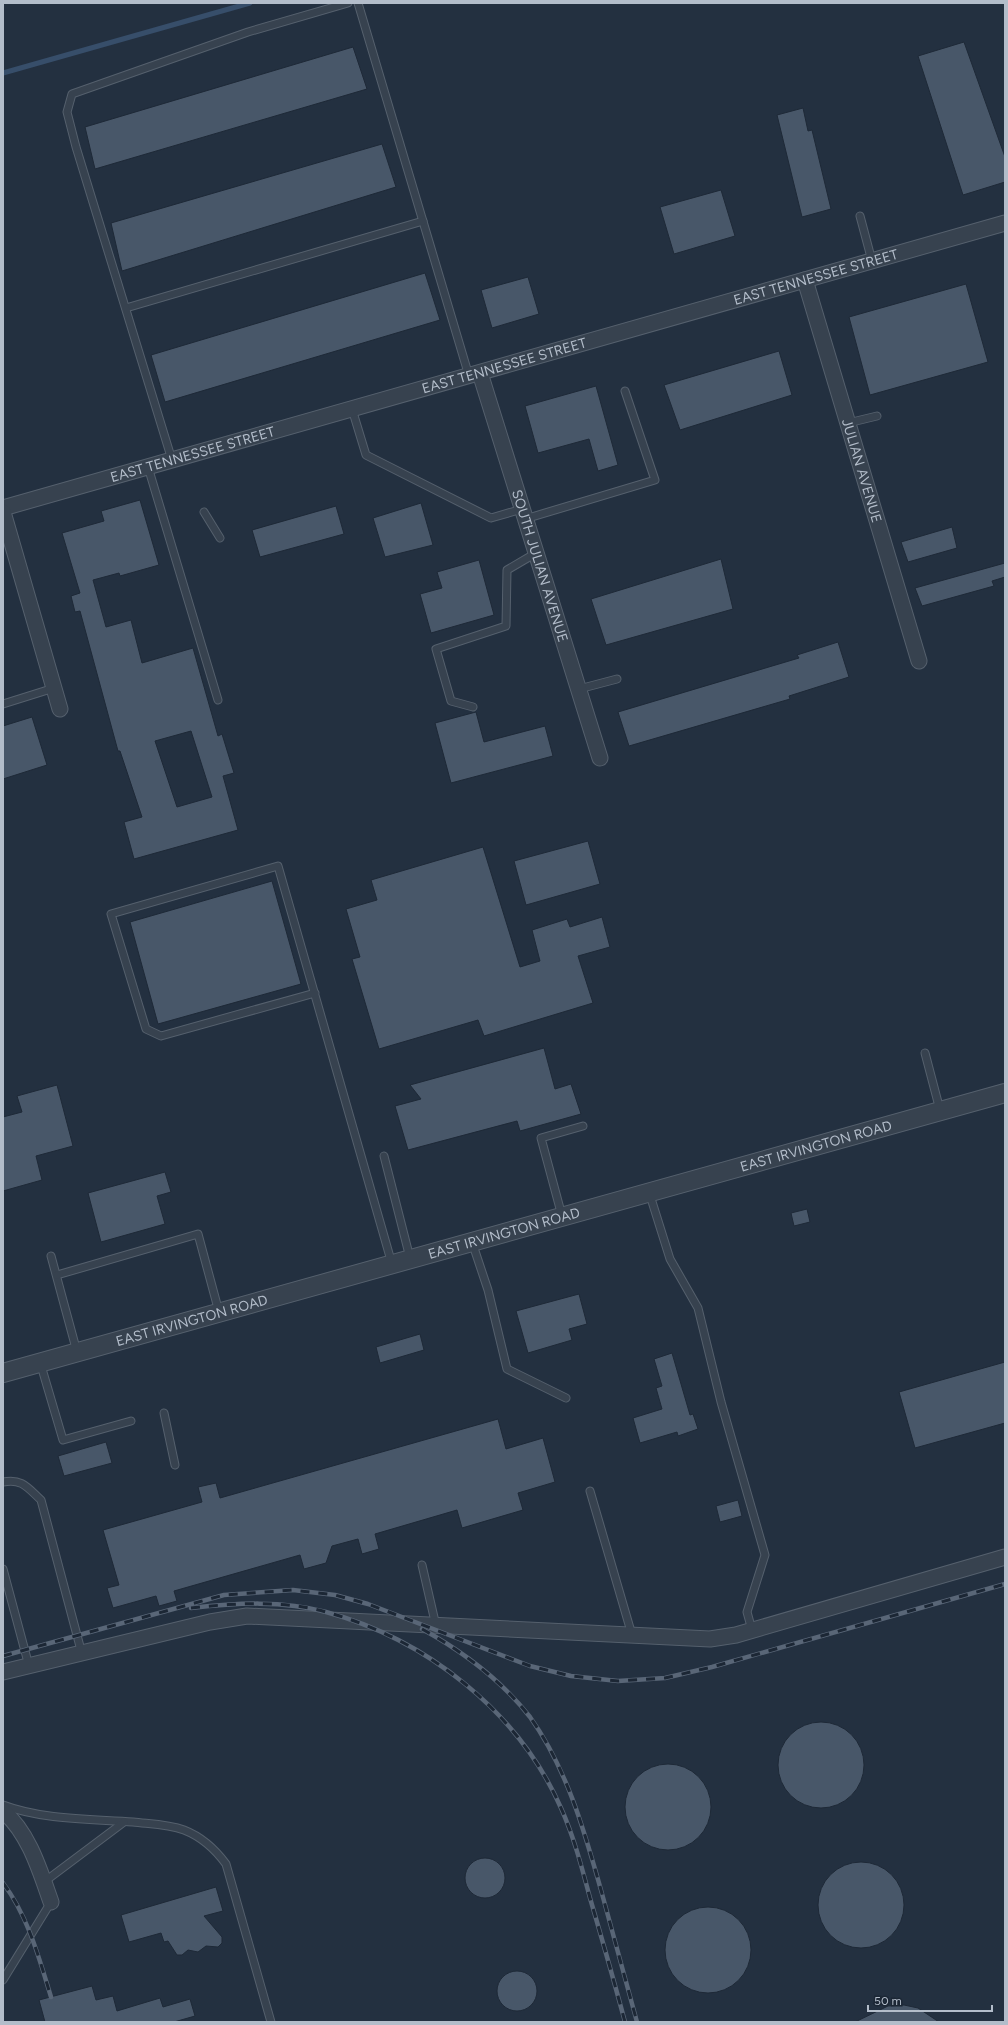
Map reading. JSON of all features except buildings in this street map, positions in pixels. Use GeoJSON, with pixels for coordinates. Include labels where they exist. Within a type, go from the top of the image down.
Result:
{"type":"FeatureCollection","features":[{"type":"Feature","properties":{"kind":"street","name":"EAST TENNESSEE STREET"},"geometry":{"type":"LineString","coordinates":[[3,508],[1005,223]]}},
{"type":"Feature","properties":{"kind":"street","name":"JULIAN AVENUE"},"geometry":{"type":"LineString","coordinates":[[805,280],[919,661]]}},
{"type":"Feature","properties":{"kind":"street","name":"SOUTH JULIAN AVENUE"},"geometry":{"type":"LineString","coordinates":[[474,374],[524,514],[600,758]]}},
{"type":"Feature","properties":{"kind":"street"},"geometry":{"type":"LineString","coordinates":[[3,512],[60,709]]}},
{"type":"Feature","properties":{"kind":"street","name":"EAST IRVINGTON ROAD"},"geometry":{"type":"LineString","coordinates":[[3,1373],[1005,1093]]}},
{"type":"Feature","properties":{"kind":"street"},"geometry":{"type":"LineString","coordinates":[[3,1672],[210,1622],[247,1616],[710,1639],[752,1630],[1005,1557]]}},
{"type":"Feature","properties":{"kind":"street"},"geometry":{"type":"LineString","coordinates":[[3,1811],[23,1836],[37,1861],[51,1902]]}},
{"type":"Feature","properties":{"kind":"lane"},"geometry":{"type":"LineString","coordinates":[[172,460],[67,112],[72,94],[248,32],[348,3]]}},
{"type":"Feature","properties":{"kind":"lane"},"geometry":{"type":"LineString","coordinates":[[358,3],[422,221],[474,374]]}},
{"type":"Feature","properties":{"kind":"lane"},"geometry":{"type":"LineString","coordinates":[[860,216],[872,261]]}},
{"type":"Feature","properties":{"kind":"lane"},"geometry":{"type":"LineString","coordinates":[[126,308],[422,221]]}},
{"type":"Feature","properties":{"kind":"lane"},"geometry":{"type":"LineString","coordinates":[[352,409],[366,455],[491,518],[524,514],[655,480],[625,391]]}},
{"type":"Feature","properties":{"kind":"lane"},"geometry":{"type":"LineString","coordinates":[[848,423],[877,416]]}},
{"type":"Feature","properties":{"kind":"lane"},"geometry":{"type":"LineString","coordinates":[[148,467],[218,700]]}},
{"type":"Feature","properties":{"kind":"lane"},"geometry":{"type":"LineString","coordinates":[[204,512],[220,538]]}},
{"type":"Feature","properties":{"kind":"lane"},"geometry":{"type":"LineString","coordinates":[[473,707],[451,701],[436,649],[506,626],[507,570],[536,553]]}},
{"type":"Feature","properties":{"kind":"lane"},"geometry":{"type":"LineString","coordinates":[[579,689],[617,679]]}},
{"type":"Feature","properties":{"kind":"lane"},"geometry":{"type":"LineString","coordinates":[[3,704],[54,688]]}},
{"type":"Feature","properties":{"kind":"lane"},"geometry":{"type":"LineString","coordinates":[[315,993],[162,1036],[146,1029],[111,914],[278,866],[315,993],[392,1264]]}},
{"type":"Feature","properties":{"kind":"lane"},"geometry":{"type":"LineString","coordinates":[[925,1052],[940,1111]]}},
{"type":"Feature","properties":{"kind":"lane"},"geometry":{"type":"LineString","coordinates":[[562,1216],[541,1138],[583,1126]]}},
{"type":"Feature","properties":{"kind":"lane"},"geometry":{"type":"LineString","coordinates":[[384,1156],[410,1259]]}},
{"type":"Feature","properties":{"kind":"lane"},"geometry":{"type":"LineString","coordinates":[[649,1192],[670,1259],[698,1308],[721,1402],[765,1555],[747,1612],[752,1630]]}},
{"type":"Feature","properties":{"kind":"lane"},"geometry":{"type":"LineString","coordinates":[[57,1275],[198,1234],[219,1312]]}},
{"type":"Feature","properties":{"kind":"lane"},"geometry":{"type":"LineString","coordinates":[[472,1242],[488,1290],[507,1369],[566,1398]]}},
{"type":"Feature","properties":{"kind":"lane"},"geometry":{"type":"LineString","coordinates":[[51,1256],[77,1352]]}},
{"type":"Feature","properties":{"kind":"lane"},"geometry":{"type":"LineString","coordinates":[[40,1362],[63,1440],[131,1422]]}},
{"type":"Feature","properties":{"kind":"lane"},"geometry":{"type":"LineString","coordinates":[[164,1413],[175,1465]]}},
{"type":"Feature","properties":{"kind":"lane"},"geometry":{"type":"LineString","coordinates":[[3,1482],[13,1480],[25,1485],[41,1500],[82,1654]]}},
{"type":"Feature","properties":{"kind":"lane"},"geometry":{"type":"LineString","coordinates":[[590,1491],[632,1635]]}},
{"type":"Feature","properties":{"kind":"lane"},"geometry":{"type":"LineString","coordinates":[[422,1565],[436,1626]]}},
{"type":"Feature","properties":{"kind":"lane"},"geometry":{"type":"LineString","coordinates":[[3,1569],[29,1666]]}},
{"type":"Feature","properties":{"kind":"lane"},"geometry":{"type":"LineString","coordinates":[[3,1805],[44,1815],[162,1825],[184,1830],[204,1840],[216,1851],[226,1864],[271,2022]]}},
{"type":"Feature","properties":{"kind":"lane"},"geometry":{"type":"LineString","coordinates":[[44,1882],[124,1822]]}},
{"type":"Feature","properties":{"kind":"lane"},"geometry":{"type":"LineString","coordinates":[[3,1980],[51,1902]]}},
{"type":"Feature","properties":{"kind":"waterway"},"geometry":{"type":"LineString","coordinates":[[3,73],[250,3]]}},
{"type":"Feature","properties":{"kind":"railway"},"geometry":{"type":"LineString","coordinates":[[3,1656],[224,1595],[293,1590],[335,1595],[368,1604],[530,1666],[571,1676],[618,1681],[665,1678],[712,1667],[1005,1584]]}},
{"type":"Feature","properties":{"kind":"railway"},"geometry":{"type":"LineString","coordinates":[[191,1608],[242,1604],[276,1604],[310,1608],[363,1624],[399,1641],[433,1661],[465,1684],[495,1711],[521,1741],[543,1773],[566,1819],[581,1864],[625,2022]]}},
{"type":"Feature","properties":{"kind":"railway"},"geometry":{"type":"LineString","coordinates":[[422,1629],[452,1647],[494,1679],[530,1717],[543,1737],[564,1779],[581,1823],[637,2022]]}},
{"type":"Feature","properties":{"kind":"railway"},"geometry":{"type":"LineString","coordinates":[[3,1883],[12,1896],[26,1923],[51,1997]]}}]}
